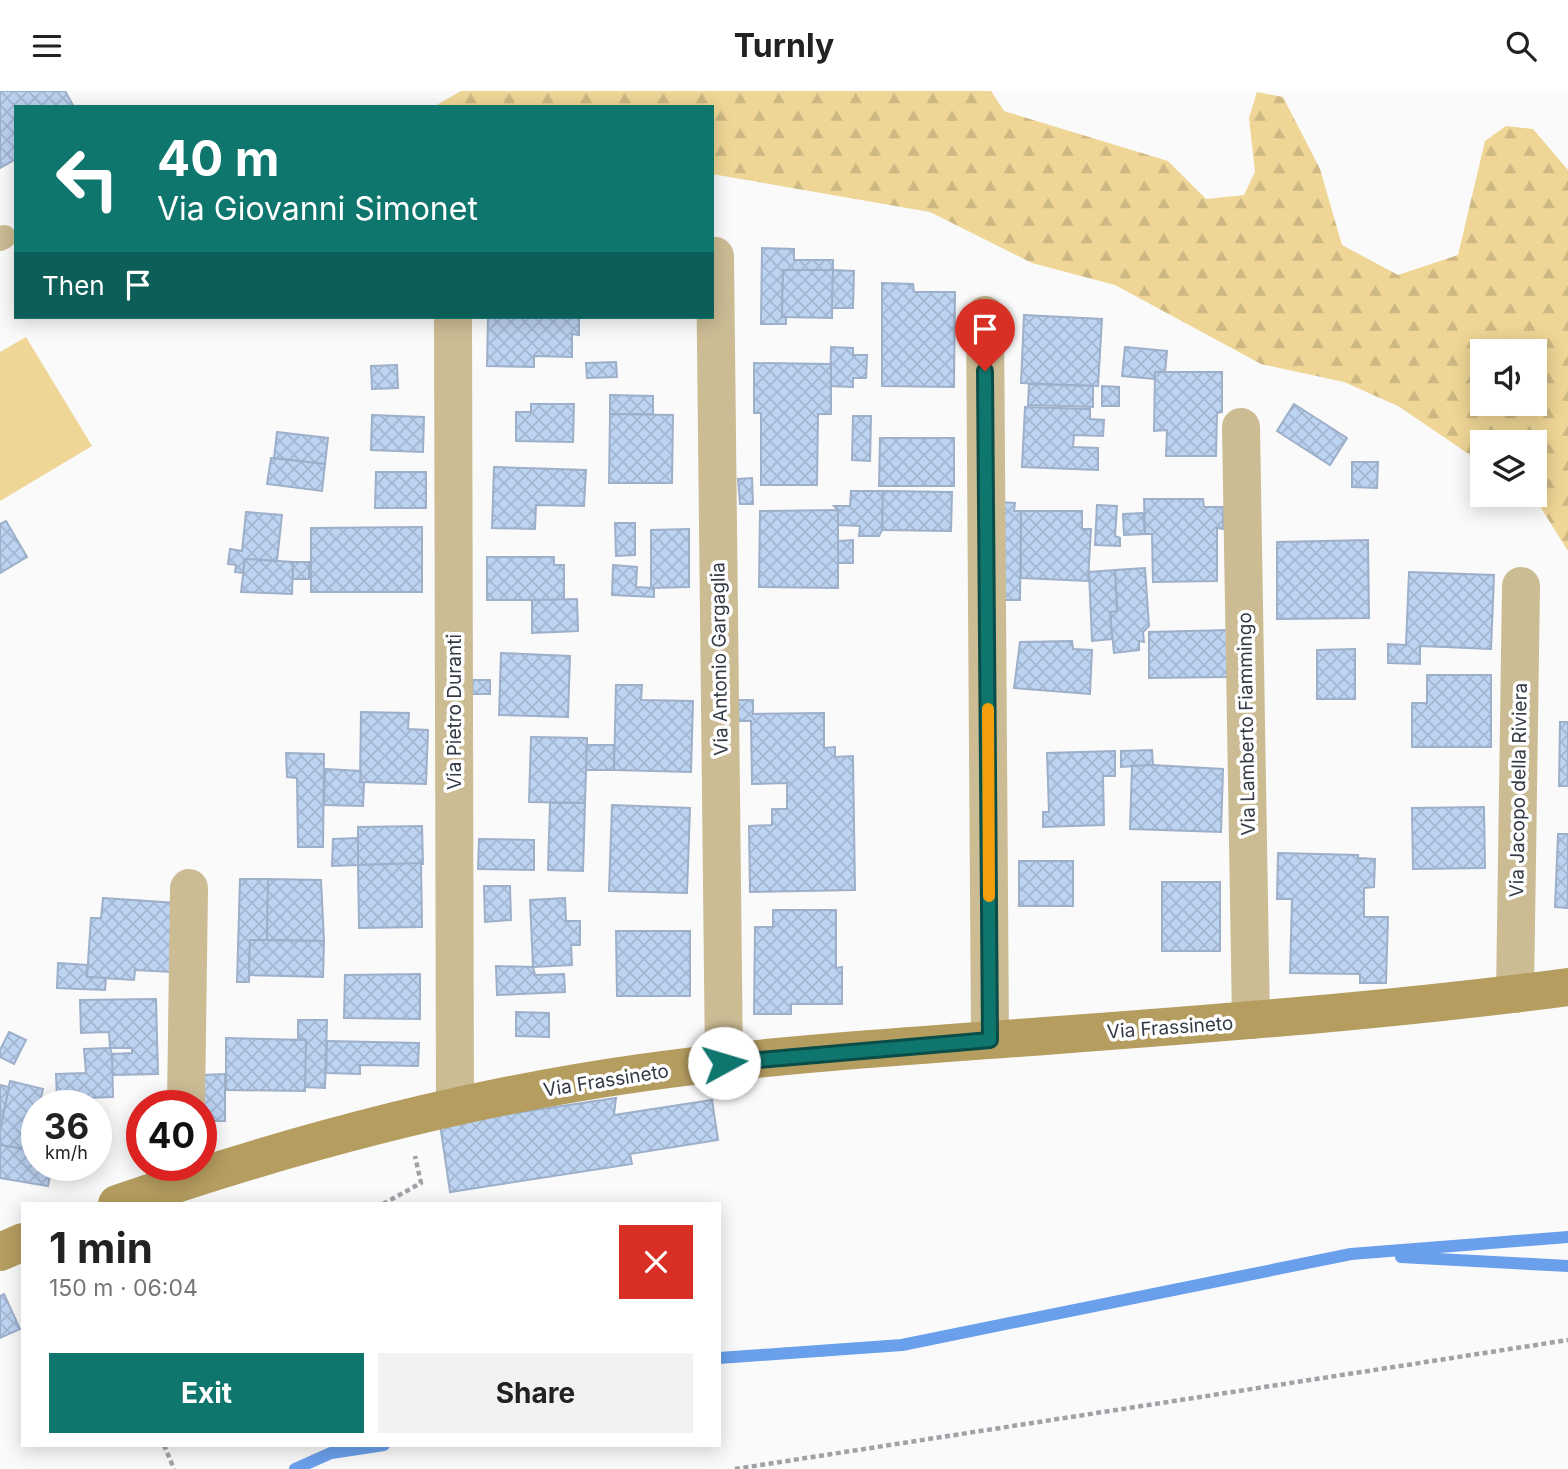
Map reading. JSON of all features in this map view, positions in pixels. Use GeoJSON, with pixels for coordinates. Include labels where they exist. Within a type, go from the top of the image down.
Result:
{"type":"FeatureCollection","features":[{"type":"Feature","properties":{"kind":"street","name":"Via Antonio Gargaglia"},"geometry":{"type":"LineString","coordinates":[[715,256],[724,1063]]}},
{"type":"Feature","properties":{"kind":"street"},"geometry":{"type":"LineString","coordinates":[[985,315],[990,1040]]}},
{"type":"Feature","properties":{"kind":"street","name":"Via Pietro Duranti"},"geometry":{"type":"LineString","coordinates":[[453,319],[455,1107]]}},
{"type":"Feature","properties":{"kind":"street","name":"Via Lamberto Fiammingo"},"geometry":{"type":"LineString","coordinates":[[1241,427],[1251,1020]]}},
{"type":"Feature","properties":{"kind":"street","name":"Via Jacopo della Riviera"},"geometry":{"type":"LineString","coordinates":[[1515,994],[1521,586]]}},
{"type":"Feature","properties":{"kind":"street"},"geometry":{"type":"LineString","coordinates":[[186,1090],[189,888]]}},
{"type":"Feature","properties":{"kind":"street","name":"Via Frassineto"},"geometry":{"type":"LineString","coordinates":[[217,1167],[407,1117],[596,1080],[724,1063],[1344,1013],[1568,987]]}},
{"type":"Feature","properties":{"kind":"street","name":"Via Frassineto"},"geometry":{"type":"LineString","coordinates":[[122,1202],[169,1181]]}},
{"type":"Feature","properties":{"kind":"street"},"geometry":{"type":"LineString","coordinates":[[0,1252],[21,1243]]}},
{"type":"Feature","properties":{"kind":"path"},"geometry":{"type":"LineString","coordinates":[[387,1202],[421,1183],[407,1117]]}},
{"type":"Feature","properties":{"kind":"path"},"geometry":{"type":"LineString","coordinates":[[735,1469],[1568,1340]]}},
{"type":"Feature","properties":{"kind":"path"},"geometry":{"type":"LineString","coordinates":[[165,1447],[174,1469]]}},
{"type":"Feature","properties":{"kind":"green space"},"geometry":{"type":"Polygon","coordinates":[[[461,91],[991,91],[1004,111],[1168,161],[1206,199],[1244,195],[1255,172],[1249,118],[1257,92],[1283,97],[1320,169],[1342,245],[1398,275],[1458,255],[1485,141],[1506,126],[1533,129],[1568,170],[1568,551],[1540,507],[1547,507],[1547,430],[1470,430],[1470,455],[1398,406],[1344,382],[1261,364],[1115,285],[1032,263],[930,212],[714,174],[714,105],[436,105],[461,91]]]}},
{"type":"Feature","properties":{"kind":"green space"},"geometry":{"type":"Polygon","coordinates":[[[26,337],[92,446],[0,501],[0,352],[26,337]]]}},
{"type":"Feature","properties":{"kind":"building"},"geometry":{"type":"Polygon","coordinates":[[[0,91],[65,91],[73,105],[14,105],[14,160],[0,168],[0,91]]]}},
{"type":"Feature","properties":{"kind":"building"},"geometry":{"type":"Polygon","coordinates":[[[762,248],[794,249],[794,260],[833,260],[833,270],[783,270],[782,317],[786,317],[786,324],[761,324],[762,248]]]}},
{"type":"Feature","properties":{"kind":"building"},"geometry":{"type":"Polygon","coordinates":[[[783,270],[833,270],[832,318],[782,317],[783,270]]]}},
{"type":"Feature","properties":{"kind":"building"},"geometry":{"type":"Polygon","coordinates":[[[833,270],[854,271],[853,308],[832,308],[833,270]]]}},
{"type":"Feature","properties":{"kind":"building"},"geometry":{"type":"Polygon","coordinates":[[[882,283],[913,284],[914,292],[955,292],[954,387],[882,386],[882,283]]]}},
{"type":"Feature","properties":{"kind":"building"},"geometry":{"type":"Polygon","coordinates":[[[1024,315],[1102,319],[1098,386],[1021,383],[1024,315]]]}},
{"type":"Feature","properties":{"kind":"building"},"geometry":{"type":"Polygon","coordinates":[[[488,319],[579,319],[579,335],[572,334],[572,357],[534,356],[534,367],[487,366],[488,319]]]}},
{"type":"Feature","properties":{"kind":"building"},"geometry":{"type":"Polygon","coordinates":[[[831,347],[853,348],[853,355],[867,355],[866,378],[853,378],[853,387],[830,386],[831,347]]]}},
{"type":"Feature","properties":{"kind":"building"},"geometry":{"type":"Polygon","coordinates":[[[1125,347],[1167,351],[1165,373],[1155,372],[1154,379],[1122,376],[1125,347]]]}},
{"type":"Feature","properties":{"kind":"building"},"geometry":{"type":"Polygon","coordinates":[[[616,362],[617,377],[587,378],[586,363],[616,362]]]}},
{"type":"Feature","properties":{"kind":"building"},"geometry":{"type":"Polygon","coordinates":[[[754,363],[831,364],[831,414],[818,414],[817,485],[761,485],[761,413],[754,413],[754,363]]]}},
{"type":"Feature","properties":{"kind":"building"},"geometry":{"type":"Polygon","coordinates":[[[397,365],[398,388],[372,389],[371,366],[397,365]]]}},
{"type":"Feature","properties":{"kind":"building"},"geometry":{"type":"Polygon","coordinates":[[[1155,372],[1222,372],[1222,412],[1217,413],[1216,456],[1166,456],[1167,430],[1154,431],[1155,372]]]}},
{"type":"Feature","properties":{"kind":"building"},"geometry":{"type":"Polygon","coordinates":[[[1029,384],[1093,386],[1093,407],[1028,405],[1029,384]]]}},
{"type":"Feature","properties":{"kind":"building"},"geometry":{"type":"Polygon","coordinates":[[[1102,386],[1119,387],[1119,406],[1102,406],[1102,386]]]}},
{"type":"Feature","properties":{"kind":"building"},"geometry":{"type":"Polygon","coordinates":[[[610,395],[653,396],[653,414],[610,414],[610,395]]]}},
{"type":"Feature","properties":{"kind":"building"},"geometry":{"type":"Polygon","coordinates":[[[531,404],[574,404],[573,442],[516,441],[516,412],[531,412],[531,404]]]}},
{"type":"Feature","properties":{"kind":"building"},"geometry":{"type":"Polygon","coordinates":[[[1294,404],[1347,438],[1330,465],[1277,431],[1294,404]]]}},
{"type":"Feature","properties":{"kind":"building"},"geometry":{"type":"Polygon","coordinates":[[[1025,407],[1090,409],[1090,419],[1104,420],[1103,436],[1074,435],[1073,447],[1098,448],[1098,470],[1022,467],[1025,407]]]}},
{"type":"Feature","properties":{"kind":"building"},"geometry":{"type":"Polygon","coordinates":[[[610,414],[673,415],[672,483],[609,483],[610,414]]]}},
{"type":"Feature","properties":{"kind":"building"},"geometry":{"type":"Polygon","coordinates":[[[372,415],[424,417],[423,452],[371,450],[372,415]]]}},
{"type":"Feature","properties":{"kind":"building"},"geometry":{"type":"Polygon","coordinates":[[[853,416],[871,416],[870,461],[852,460],[853,416]]]}},
{"type":"Feature","properties":{"kind":"building"},"geometry":{"type":"Polygon","coordinates":[[[277,432],[328,438],[325,464],[274,458],[277,432]]]}},
{"type":"Feature","properties":{"kind":"building"},"geometry":{"type":"Polygon","coordinates":[[[880,438],[954,438],[954,486],[879,486],[880,438]]]}},
{"type":"Feature","properties":{"kind":"building"},"geometry":{"type":"Polygon","coordinates":[[[271,458],[325,464],[322,491],[267,484],[271,458]]]}},
{"type":"Feature","properties":{"kind":"building"},"geometry":{"type":"Polygon","coordinates":[[[1352,462],[1378,462],[1377,488],[1352,487],[1352,462]]]}},
{"type":"Feature","properties":{"kind":"building"},"geometry":{"type":"Polygon","coordinates":[[[494,467],[586,470],[584,506],[536,505],[535,529],[492,528],[494,467]]]}},
{"type":"Feature","properties":{"kind":"building"},"geometry":{"type":"Polygon","coordinates":[[[376,472],[426,472],[426,508],[375,508],[376,472]]]}},
{"type":"Feature","properties":{"kind":"building"},"geometry":{"type":"Polygon","coordinates":[[[752,478],[753,504],[740,504],[738,479],[752,478]]]}},
{"type":"Feature","properties":{"kind":"building"},"geometry":{"type":"Polygon","coordinates":[[[851,491],[883,491],[882,530],[879,536],[859,536],[860,526],[838,525],[838,510],[834,506],[850,506],[851,491]]]}},
{"type":"Feature","properties":{"kind":"building"},"geometry":{"type":"Polygon","coordinates":[[[883,491],[952,492],[951,531],[882,530],[883,491]]]}},
{"type":"Feature","properties":{"kind":"building"},"geometry":{"type":"Polygon","coordinates":[[[1144,499],[1203,499],[1204,507],[1223,507],[1223,529],[1217,528],[1217,581],[1153,582],[1152,534],[1145,534],[1144,499]]]}},
{"type":"Feature","properties":{"kind":"building"},"geometry":{"type":"Polygon","coordinates":[[[1000,502],[1015,503],[1014,511],[1021,511],[1020,600],[1000,600],[1000,502]]]}},
{"type":"Feature","properties":{"kind":"building"},"geometry":{"type":"Polygon","coordinates":[[[1097,505],[1117,506],[1115,536],[1120,538],[1120,546],[1095,545],[1097,505]]]}},
{"type":"Feature","properties":{"kind":"building"},"geometry":{"type":"Polygon","coordinates":[[[838,510],[838,588],[759,587],[760,511],[838,510]]]}},
{"type":"Feature","properties":{"kind":"building"},"geometry":{"type":"Polygon","coordinates":[[[1021,511],[1082,511],[1082,529],[1091,529],[1088,581],[1021,578],[1021,511]]]}},
{"type":"Feature","properties":{"kind":"building"},"geometry":{"type":"Polygon","coordinates":[[[246,512],[282,515],[277,561],[245,559],[243,573],[235,572],[236,565],[228,564],[230,549],[242,551],[246,512]]]}},
{"type":"Feature","properties":{"kind":"building"},"geometry":{"type":"Polygon","coordinates":[[[1143,513],[1145,534],[1124,535],[1123,514],[1143,513]]]}},
{"type":"Feature","properties":{"kind":"building"},"geometry":{"type":"Polygon","coordinates":[[[6,521],[27,557],[0,573],[0,524],[6,521]]]}},
{"type":"Feature","properties":{"kind":"building"},"geometry":{"type":"Polygon","coordinates":[[[615,523],[635,523],[635,555],[616,556],[615,523]]]}},
{"type":"Feature","properties":{"kind":"building"},"geometry":{"type":"Polygon","coordinates":[[[422,527],[422,592],[311,592],[311,528],[422,527]]]}},
{"type":"Feature","properties":{"kind":"building"},"geometry":{"type":"Polygon","coordinates":[[[689,529],[689,587],[651,588],[651,530],[689,529]]]}},
{"type":"Feature","properties":{"kind":"building"},"geometry":{"type":"Polygon","coordinates":[[[853,540],[853,563],[838,563],[838,541],[853,540]]]}},
{"type":"Feature","properties":{"kind":"building"},"geometry":{"type":"Polygon","coordinates":[[[1368,540],[1369,618],[1277,619],[1277,542],[1368,540]]]}},
{"type":"Feature","properties":{"kind":"building"},"geometry":{"type":"Polygon","coordinates":[[[487,557],[554,557],[554,565],[564,565],[564,600],[487,600],[487,557]]]}},
{"type":"Feature","properties":{"kind":"building"},"geometry":{"type":"Polygon","coordinates":[[[245,559],[293,562],[292,594],[241,592],[245,559]]]}},
{"type":"Feature","properties":{"kind":"building"},"geometry":{"type":"Polygon","coordinates":[[[293,562],[309,562],[309,579],[293,579],[293,562]]]}},
{"type":"Feature","properties":{"kind":"building"},"geometry":{"type":"Polygon","coordinates":[[[613,565],[637,567],[636,587],[654,588],[654,597],[612,595],[613,565]]]}},
{"type":"Feature","properties":{"kind":"building"},"geometry":{"type":"Polygon","coordinates":[[[1145,568],[1149,626],[1143,632],[1144,642],[1139,641],[1139,650],[1114,653],[1110,612],[1117,611],[1115,570],[1145,568]]]}},
{"type":"Feature","properties":{"kind":"building"},"geometry":{"type":"Polygon","coordinates":[[[1115,570],[1117,611],[1110,612],[1112,639],[1092,641],[1089,572],[1115,570]]]}},
{"type":"Feature","properties":{"kind":"building"},"geometry":{"type":"Polygon","coordinates":[[[1409,572],[1494,575],[1491,649],[1420,646],[1420,664],[1388,663],[1388,644],[1406,645],[1409,572]]]}},
{"type":"Feature","properties":{"kind":"building"},"geometry":{"type":"Polygon","coordinates":[[[577,599],[578,631],[532,633],[532,600],[577,599]]]}},
{"type":"Feature","properties":{"kind":"building"},"geometry":{"type":"Polygon","coordinates":[[[1228,630],[1228,677],[1149,678],[1149,632],[1228,630]]]}},
{"type":"Feature","properties":{"kind":"building"},"geometry":{"type":"Polygon","coordinates":[[[1072,641],[1073,649],[1092,650],[1090,694],[1014,688],[1020,642],[1072,641]]]}},
{"type":"Feature","properties":{"kind":"building"},"geometry":{"type":"Polygon","coordinates":[[[1355,649],[1355,699],[1317,699],[1317,650],[1355,649]]]}},
{"type":"Feature","properties":{"kind":"building"},"geometry":{"type":"Polygon","coordinates":[[[501,653],[570,656],[568,717],[499,715],[501,653]]]}},
{"type":"Feature","properties":{"kind":"building"},"geometry":{"type":"Polygon","coordinates":[[[1427,675],[1491,675],[1491,747],[1412,747],[1412,703],[1427,703],[1427,675]]]}},
{"type":"Feature","properties":{"kind":"building"},"geometry":{"type":"Polygon","coordinates":[[[473,680],[490,680],[490,694],[472,694],[473,680]]]}},
{"type":"Feature","properties":{"kind":"building"},"geometry":{"type":"Polygon","coordinates":[[[616,685],[642,685],[641,700],[693,701],[691,772],[614,770],[616,685]]]}},
{"type":"Feature","properties":{"kind":"building"},"geometry":{"type":"Polygon","coordinates":[[[737,700],[753,700],[753,714],[824,713],[824,748],[835,747],[835,757],[853,756],[855,890],[750,892],[749,826],[772,825],[772,809],[787,809],[787,783],[752,784],[751,721],[737,721],[737,700]]]}},
{"type":"Feature","properties":{"kind":"building"},"geometry":{"type":"Polygon","coordinates":[[[361,712],[409,713],[408,729],[428,730],[426,784],[360,782],[361,712]]]}},
{"type":"Feature","properties":{"kind":"building"},"geometry":{"type":"Polygon","coordinates":[[[1560,722],[1568,722],[1568,786],[1559,786],[1560,722]]]}},
{"type":"Feature","properties":{"kind":"building"},"geometry":{"type":"Polygon","coordinates":[[[531,737],[587,738],[585,803],[529,802],[531,737]]]}},
{"type":"Feature","properties":{"kind":"building"},"geometry":{"type":"Polygon","coordinates":[[[587,745],[614,745],[614,770],[586,770],[587,745]]]}},
{"type":"Feature","properties":{"kind":"building"},"geometry":{"type":"Polygon","coordinates":[[[1152,750],[1153,765],[1121,767],[1121,751],[1152,750]]]}},
{"type":"Feature","properties":{"kind":"building"},"geometry":{"type":"Polygon","coordinates":[[[1115,751],[1115,776],[1103,776],[1104,825],[1043,827],[1043,812],[1049,812],[1047,753],[1115,751]]]}},
{"type":"Feature","properties":{"kind":"building"},"geometry":{"type":"Polygon","coordinates":[[[286,753],[324,754],[323,847],[298,847],[297,778],[287,777],[286,753]]]}},
{"type":"Feature","properties":{"kind":"building"},"geometry":{"type":"Polygon","coordinates":[[[1132,766],[1223,769],[1221,832],[1130,829],[1132,766]]]}},
{"type":"Feature","properties":{"kind":"building"},"geometry":{"type":"Polygon","coordinates":[[[325,769],[361,771],[360,782],[364,783],[363,806],[324,805],[325,769]]]}},
{"type":"Feature","properties":{"kind":"building"},"geometry":{"type":"Polygon","coordinates":[[[550,803],[585,803],[583,871],[548,870],[550,803]]]}},
{"type":"Feature","properties":{"kind":"building"},"geometry":{"type":"Polygon","coordinates":[[[612,805],[690,808],[687,893],[609,891],[612,805]]]}},
{"type":"Feature","properties":{"kind":"building"},"geometry":{"type":"Polygon","coordinates":[[[1484,807],[1485,868],[1413,869],[1412,808],[1484,807]]]}},
{"type":"Feature","properties":{"kind":"building"},"geometry":{"type":"Polygon","coordinates":[[[422,826],[423,864],[358,865],[358,827],[422,826]]]}},
{"type":"Feature","properties":{"kind":"building"},"geometry":{"type":"Polygon","coordinates":[[[1558,834],[1568,834],[1568,908],[1555,907],[1558,834]]]}},
{"type":"Feature","properties":{"kind":"building"},"geometry":{"type":"Polygon","coordinates":[[[358,838],[358,865],[332,866],[333,839],[358,838]]]}},
{"type":"Feature","properties":{"kind":"building"},"geometry":{"type":"Polygon","coordinates":[[[479,839],[534,840],[534,870],[478,869],[479,839]]]}},
{"type":"Feature","properties":{"kind":"building"},"geometry":{"type":"Polygon","coordinates":[[[1278,853],[1358,855],[1358,858],[1375,859],[1374,887],[1364,888],[1364,917],[1388,917],[1386,983],[1360,983],[1360,974],[1290,973],[1292,899],[1277,899],[1278,853]]]}},
{"type":"Feature","properties":{"kind":"building"},"geometry":{"type":"Polygon","coordinates":[[[1019,861],[1073,861],[1073,906],[1019,906],[1019,861]]]}},
{"type":"Feature","properties":{"kind":"building"},"geometry":{"type":"Polygon","coordinates":[[[421,863],[422,927],[359,928],[358,865],[421,863]]]}},
{"type":"Feature","properties":{"kind":"building"},"geometry":{"type":"Polygon","coordinates":[[[240,879],[268,879],[267,940],[250,940],[249,982],[237,982],[240,879]]]}},
{"type":"Feature","properties":{"kind":"building"},"geometry":{"type":"Polygon","coordinates":[[[268,879],[321,880],[324,941],[267,940],[268,879]]]}},
{"type":"Feature","properties":{"kind":"building"},"geometry":{"type":"Polygon","coordinates":[[[1162,882],[1220,882],[1220,951],[1162,951],[1162,882]]]}},
{"type":"Feature","properties":{"kind":"building"},"geometry":{"type":"Polygon","coordinates":[[[484,886],[510,886],[511,920],[485,922],[484,886]]]}},
{"type":"Feature","properties":{"kind":"building"},"geometry":{"type":"Polygon","coordinates":[[[103,898],[177,903],[172,972],[135,970],[134,980],[87,977],[91,918],[101,918],[103,898]]]}},
{"type":"Feature","properties":{"kind":"building"},"geometry":{"type":"Polygon","coordinates":[[[565,898],[566,921],[580,921],[580,945],[571,945],[572,965],[533,967],[530,900],[565,898]]]}},
{"type":"Feature","properties":{"kind":"building"},"geometry":{"type":"Polygon","coordinates":[[[773,910],[836,910],[836,968],[842,967],[842,1004],[791,1004],[791,1014],[754,1014],[755,927],[773,927],[773,910]]]}},
{"type":"Feature","properties":{"kind":"building"},"geometry":{"type":"Polygon","coordinates":[[[616,931],[690,931],[690,996],[617,996],[616,931]]]}},
{"type":"Feature","properties":{"kind":"building"},"geometry":{"type":"Polygon","coordinates":[[[250,940],[324,941],[323,977],[249,975],[250,940]]]}},
{"type":"Feature","properties":{"kind":"building"},"geometry":{"type":"Polygon","coordinates":[[[58,963],[87,965],[87,977],[106,978],[105,990],[57,988],[58,963]]]}},
{"type":"Feature","properties":{"kind":"building"},"geometry":{"type":"Polygon","coordinates":[[[496,966],[533,967],[535,975],[564,974],[565,992],[497,995],[496,966]]]}},
{"type":"Feature","properties":{"kind":"building"},"geometry":{"type":"Polygon","coordinates":[[[420,974],[420,1019],[344,1018],[345,975],[420,974]]]}},
{"type":"Feature","properties":{"kind":"building"},"geometry":{"type":"Polygon","coordinates":[[[156,999],[158,1074],[112,1075],[112,1054],[132,1053],[132,1048],[110,1048],[109,1032],[81,1033],[80,1000],[156,999]]]}},
{"type":"Feature","properties":{"kind":"building"},"geometry":{"type":"Polygon","coordinates":[[[516,1012],[549,1013],[549,1037],[516,1036],[516,1012]]]}},
{"type":"Feature","properties":{"kind":"building"},"geometry":{"type":"Polygon","coordinates":[[[298,1020],[327,1020],[325,1088],[304,1087],[306,1040],[298,1039],[298,1020]]]}},
{"type":"Feature","properties":{"kind":"building"},"geometry":{"type":"Polygon","coordinates":[[[9,1032],[26,1040],[14,1064],[0,1057],[0,1050],[9,1032]]]}},
{"type":"Feature","properties":{"kind":"building"},"geometry":{"type":"Polygon","coordinates":[[[226,1038],[306,1040],[305,1091],[226,1090],[226,1038]]]}},
{"type":"Feature","properties":{"kind":"building"},"geometry":{"type":"Polygon","coordinates":[[[327,1041],[419,1043],[418,1066],[360,1065],[360,1074],[326,1073],[327,1041]]]}},
{"type":"Feature","properties":{"kind":"building"},"geometry":{"type":"Polygon","coordinates":[[[110,1048],[113,1097],[112,1090],[57,1090],[56,1074],[86,1073],[84,1049],[110,1048]]]}},
{"type":"Feature","properties":{"kind":"building"},"geometry":{"type":"Polygon","coordinates":[[[225,1074],[225,1121],[217,1121],[217,1090],[203,1090],[203,1075],[225,1074]]]}},
{"type":"Feature","properties":{"kind":"building"},"geometry":{"type":"Polygon","coordinates":[[[10,1081],[43,1089],[21,1090],[21,1149],[0,1145],[0,1130],[10,1081]]]}},
{"type":"Feature","properties":{"kind":"building"},"geometry":{"type":"Polygon","coordinates":[[[0,1085],[9,1087],[0,1130],[0,1085]]]}},
{"type":"Feature","properties":{"kind":"building"},"geometry":{"type":"Polygon","coordinates":[[[616,1098],[614,1115],[712,1100],[718,1140],[630,1154],[632,1164],[450,1192],[440,1124],[616,1098]]]}},
{"type":"Feature","properties":{"kind":"building"},"geometry":{"type":"Polygon","coordinates":[[[0,1145],[21,1148],[21,1181],[49,1181],[48,1186],[0,1178],[0,1145]]]}},
{"type":"Feature","properties":{"kind":"building"},"geometry":{"type":"Polygon","coordinates":[[[4,1294],[20,1329],[0,1338],[0,1296],[4,1294]]]}},
{"type":"Feature","properties":{"kind":"waterway"},"geometry":{"type":"LineString","coordinates":[[721,1358],[902,1345],[1351,1254],[1568,1237]]}},
{"type":"Feature","properties":{"kind":"waterway"},"geometry":{"type":"LineString","coordinates":[[1401,1257],[1568,1266]]}},
{"type":"Feature","properties":{"kind":"waterway"},"geometry":{"type":"LineString","coordinates":[[295,1469],[331,1453],[371,1447]]}},
{"type":"Feature","properties":{"kind":"slow traffic"},"geometry":{"type":"LineString","coordinates":[[988,709],[989,896]]}},
{"type":"Feature","properties":{"kind":"route"},"geometry":{"type":"LineString","coordinates":[[724,1063],[990,1040],[985,371]]}}]}
